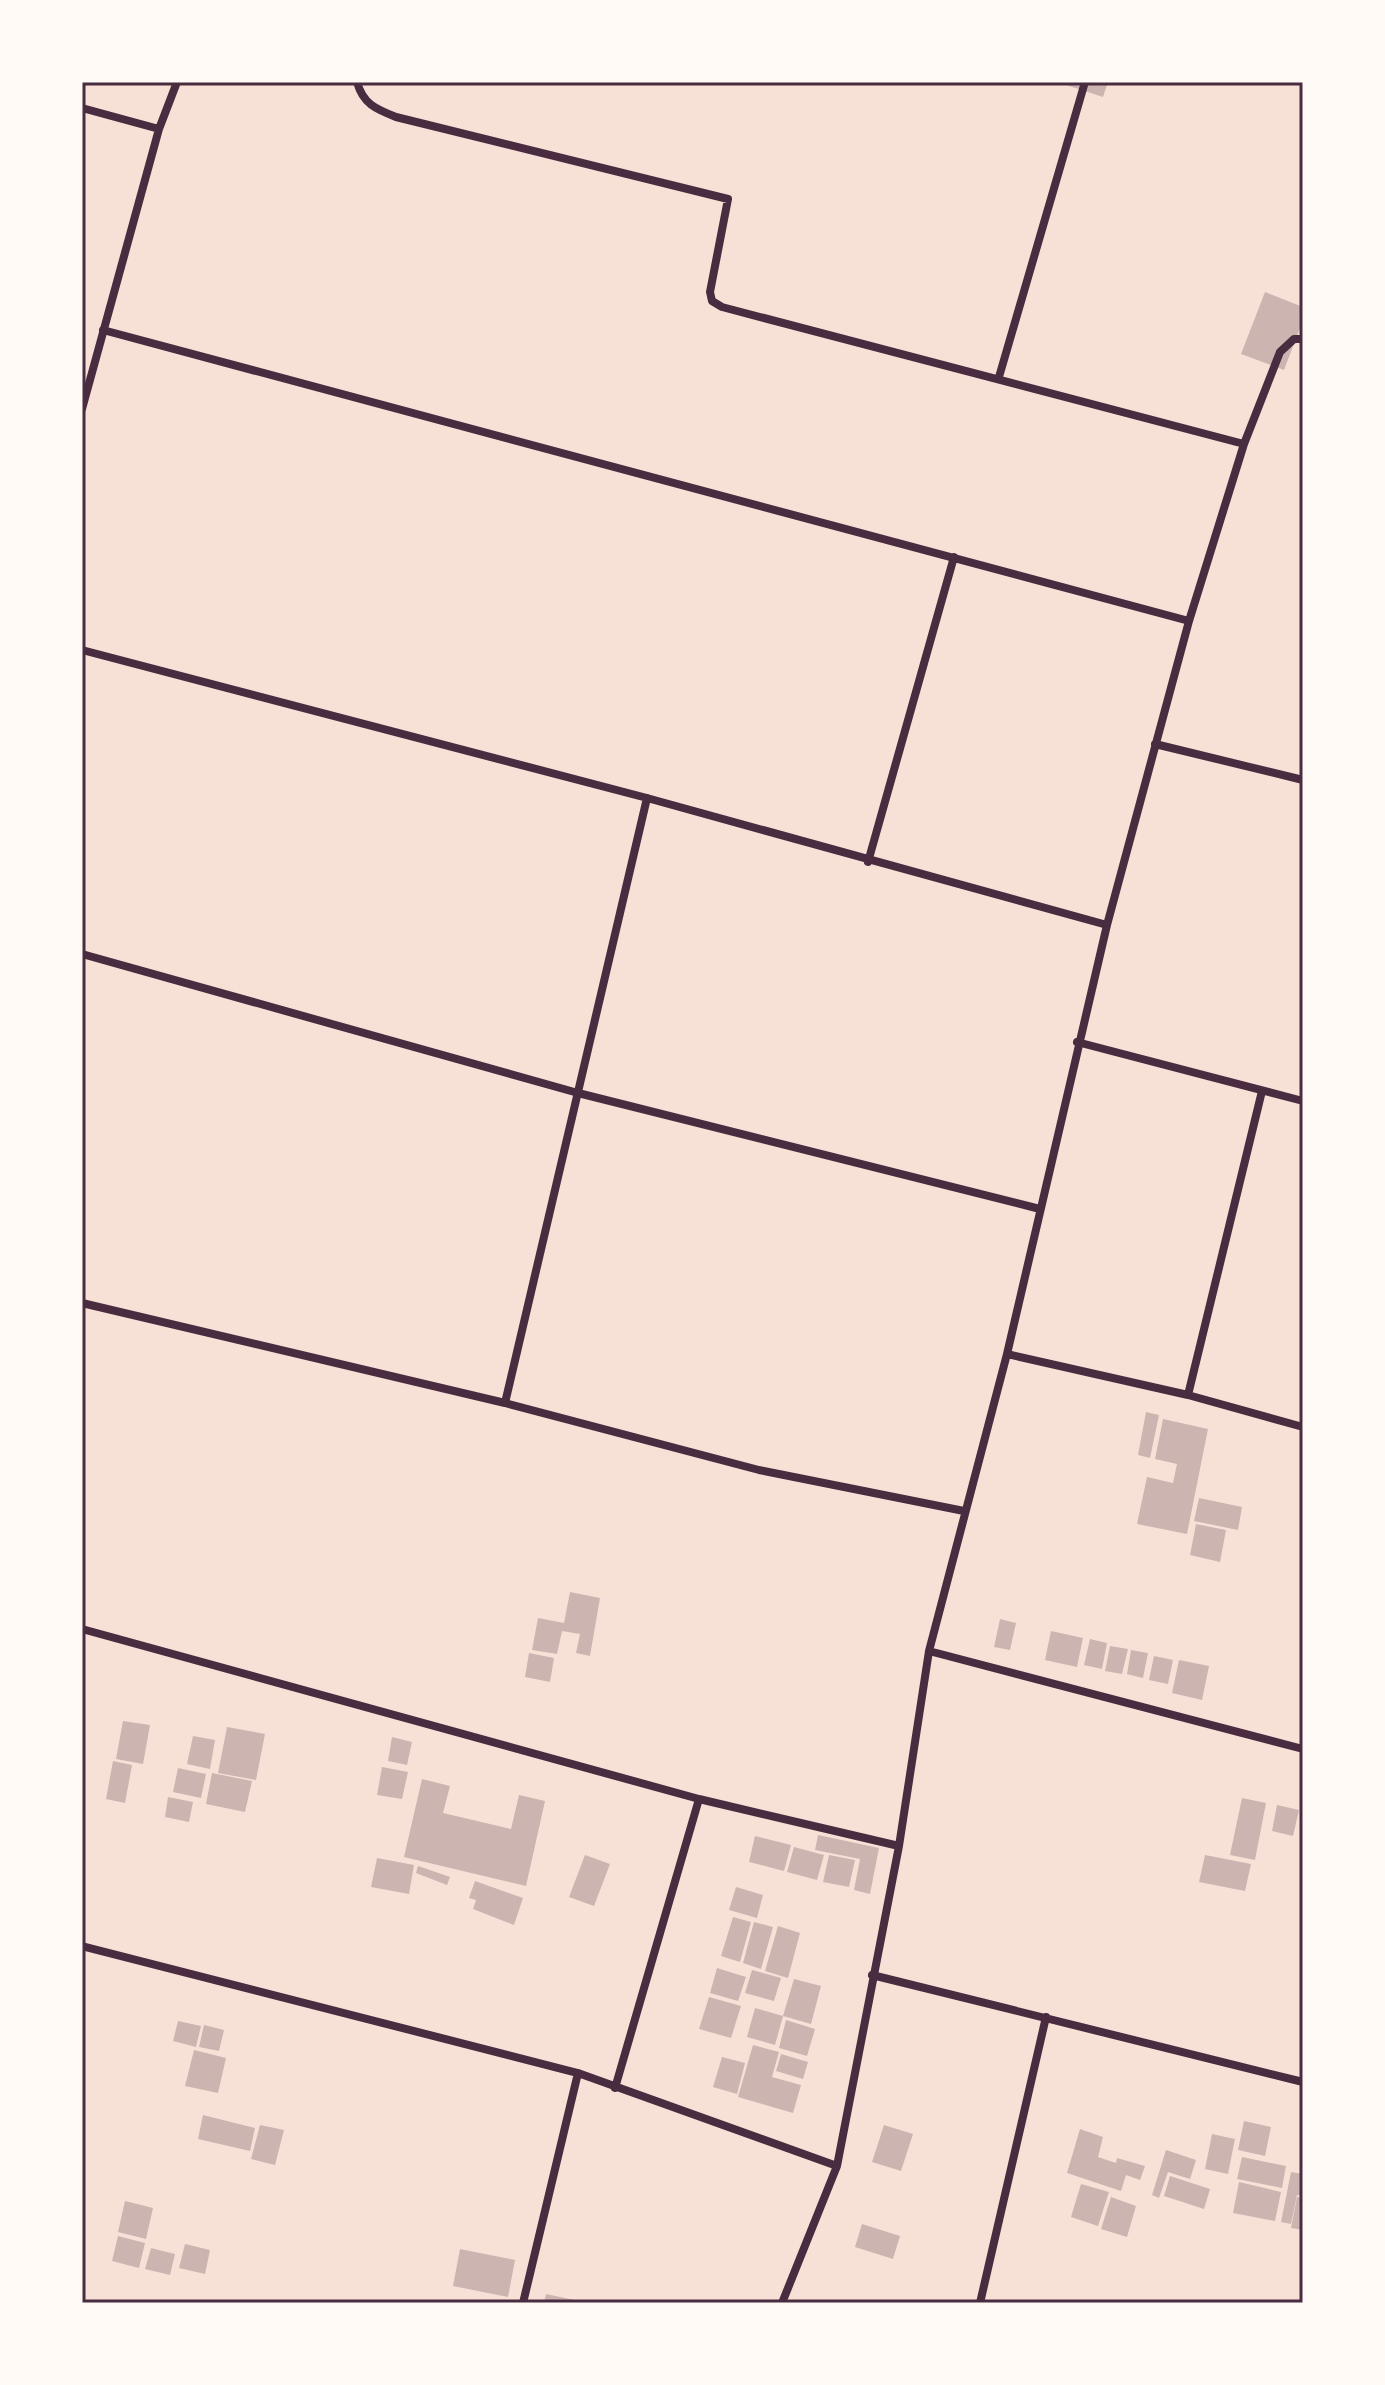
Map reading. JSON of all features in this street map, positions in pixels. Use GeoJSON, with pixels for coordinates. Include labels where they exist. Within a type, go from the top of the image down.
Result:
{"type":"FeatureCollection","features":[{"type":"Feature","properties":{"kind":"street"},"geometry":{"type":"LineString","coordinates":[[82,409],[159,129],[177,82]]}},
{"type":"Feature","properties":{"kind":"street"},"geometry":{"type":"LineString","coordinates":[[357,82],[361,97],[373,108],[396,117],[728,199],[710,292],[712,301],[722,307],[999,377],[1244,444]]}},
{"type":"Feature","properties":{"kind":"street"},"geometry":{"type":"LineString","coordinates":[[999,377],[1085,82]]}},
{"type":"Feature","properties":{"kind":"street"},"geometry":{"type":"LineString","coordinates":[[82,108],[159,129]]}},
{"type":"Feature","properties":{"kind":"street"},"geometry":{"type":"LineString","coordinates":[[103,330],[1189,621]]}},
{"type":"Feature","properties":{"kind":"street"},"geometry":{"type":"LineString","coordinates":[[782,2303],[837,2166],[899,1846],[929,1651],[1007,1354],[1077,1042],[1155,744],[1244,444],[1280,352],[1294,339],[1303,339]]}},
{"type":"Feature","properties":{"kind":"street"},"geometry":{"type":"LineString","coordinates":[[868,862],[954,557]]}},
{"type":"Feature","properties":{"kind":"street"},"geometry":{"type":"LineString","coordinates":[[82,650],[647,798],[868,862],[1107,925]]}},
{"type":"Feature","properties":{"kind":"street"},"geometry":{"type":"LineString","coordinates":[[1155,744],[1303,780]]}},
{"type":"Feature","properties":{"kind":"street"},"geometry":{"type":"LineString","coordinates":[[505,1403],[647,798]]}},
{"type":"Feature","properties":{"kind":"street"},"geometry":{"type":"LineString","coordinates":[[82,954],[578,1093],[1040,1209]]}},
{"type":"Feature","properties":{"kind":"street"},"geometry":{"type":"LineString","coordinates":[[1077,1042],[1303,1101]]}},
{"type":"Feature","properties":{"kind":"street"},"geometry":{"type":"LineString","coordinates":[[1188,1395],[1262,1091]]}},
{"type":"Feature","properties":{"kind":"street"},"geometry":{"type":"LineString","coordinates":[[82,1303],[505,1403],[759,1470],[964,1511]]}},
{"type":"Feature","properties":{"kind":"street"},"geometry":{"type":"LineString","coordinates":[[1007,1354],[1188,1395],[1303,1427]]}},
{"type":"Feature","properties":{"kind":"street"},"geometry":{"type":"LineString","coordinates":[[82,1629],[699,1799],[899,1846]]}},
{"type":"Feature","properties":{"kind":"street"},"geometry":{"type":"LineString","coordinates":[[929,1651],[1303,1749]]}},
{"type":"Feature","properties":{"kind":"street"},"geometry":{"type":"LineString","coordinates":[[615,2088],[699,1799]]}},
{"type":"Feature","properties":{"kind":"street"},"geometry":{"type":"LineString","coordinates":[[82,1946],[578,2073],[837,2166]]}},
{"type":"Feature","properties":{"kind":"street"},"geometry":{"type":"LineString","coordinates":[[872,1975],[1303,2082]]}},
{"type":"Feature","properties":{"kind":"street"},"geometry":{"type":"LineString","coordinates":[[980,2303],[1046,2017]]}},
{"type":"Feature","properties":{"kind":"street"},"geometry":{"type":"LineString","coordinates":[[523,2303],[578,2073]]}},
{"type":"Feature","properties":{"kind":"building"},"geometry":{"type":"Polygon","coordinates":[[[1057,82],[1108,82],[1103,97],[1057,82]]]}},
{"type":"Feature","properties":{"kind":"building"},"geometry":{"type":"Polygon","coordinates":[[[1265,292],[1303,307],[1303,320],[1284,370],[1241,354],[1265,292]]]}},
{"type":"Feature","properties":{"kind":"building"},"geometry":{"type":"Polygon","coordinates":[[[1146,1412],[1159,1415],[1150,1458],[1138,1455],[1146,1412]]]}},
{"type":"Feature","properties":{"kind":"building"},"geometry":{"type":"Polygon","coordinates":[[[1163,1419],[1208,1429],[1187,1534],[1137,1524],[1147,1477],[1173,1483],[1177,1464],[1155,1459],[1163,1419]]]}},
{"type":"Feature","properties":{"kind":"building"},"geometry":{"type":"Polygon","coordinates":[[[1199,1498],[1242,1507],[1238,1530],[1194,1521],[1199,1498]]]}},
{"type":"Feature","properties":{"kind":"building"},"geometry":{"type":"Polygon","coordinates":[[[1196,1524],[1226,1530],[1220,1562],[1190,1555],[1196,1524]]]}},
{"type":"Feature","properties":{"kind":"building"},"geometry":{"type":"Polygon","coordinates":[[[570,1592],[600,1598],[590,1656],[576,1653],[580,1634],[562,1631],[557,1654],[532,1650],[538,1618],[564,1623],[570,1592]]]}},
{"type":"Feature","properties":{"kind":"building"},"geometry":{"type":"Polygon","coordinates":[[[1000,1619],[1016,1623],[1010,1650],[994,1647],[1000,1619]]]}},
{"type":"Feature","properties":{"kind":"building"},"geometry":{"type":"Polygon","coordinates":[[[1051,1631],[1083,1638],[1077,1667],[1045,1660],[1051,1631]]]}},
{"type":"Feature","properties":{"kind":"building"},"geometry":{"type":"Polygon","coordinates":[[[1090,1639],[1107,1643],[1102,1669],[1084,1665],[1090,1639]]]}},
{"type":"Feature","properties":{"kind":"building"},"geometry":{"type":"Polygon","coordinates":[[[1110,1646],[1128,1649],[1122,1674],[1105,1671],[1110,1646]]]}},
{"type":"Feature","properties":{"kind":"building"},"geometry":{"type":"Polygon","coordinates":[[[1131,1650],[1148,1653],[1143,1678],[1127,1674],[1131,1650]]]}},
{"type":"Feature","properties":{"kind":"building"},"geometry":{"type":"Polygon","coordinates":[[[529,1653],[554,1658],[550,1682],[525,1677],[529,1653]]]}},
{"type":"Feature","properties":{"kind":"building"},"geometry":{"type":"Polygon","coordinates":[[[1154,1656],[1173,1660],[1168,1684],[1149,1680],[1154,1656]]]}},
{"type":"Feature","properties":{"kind":"building"},"geometry":{"type":"Polygon","coordinates":[[[1179,1660],[1209,1666],[1202,1700],[1172,1693],[1179,1660]]]}},
{"type":"Feature","properties":{"kind":"building"},"geometry":{"type":"Polygon","coordinates":[[[123,1721],[150,1725],[143,1764],[116,1759],[123,1721]]]}},
{"type":"Feature","properties":{"kind":"building"},"geometry":{"type":"Polygon","coordinates":[[[227,1727],[265,1734],[256,1780],[218,1773],[227,1727]]]}},
{"type":"Feature","properties":{"kind":"building"},"geometry":{"type":"Polygon","coordinates":[[[193,1736],[215,1740],[210,1769],[187,1764],[193,1736]]]}},
{"type":"Feature","properties":{"kind":"building"},"geometry":{"type":"Polygon","coordinates":[[[392,1737],[412,1742],[407,1765],[388,1761],[392,1737]]]}},
{"type":"Feature","properties":{"kind":"building"},"geometry":{"type":"Polygon","coordinates":[[[113,1761],[132,1765],[125,1803],[106,1799],[113,1761]]]}},
{"type":"Feature","properties":{"kind":"building"},"geometry":{"type":"Polygon","coordinates":[[[382,1767],[408,1772],[402,1799],[377,1795],[382,1767]]]}},
{"type":"Feature","properties":{"kind":"building"},"geometry":{"type":"Polygon","coordinates":[[[178,1768],[206,1774],[201,1798],[173,1792],[178,1768]]]}},
{"type":"Feature","properties":{"kind":"building"},"geometry":{"type":"Polygon","coordinates":[[[212,1773],[252,1781],[245,1812],[206,1804],[212,1773]]]}},
{"type":"Feature","properties":{"kind":"building"},"geometry":{"type":"Polygon","coordinates":[[[422,1779],[450,1786],[443,1813],[511,1829],[519,1795],[545,1801],[526,1886],[404,1857],[422,1779]]]}},
{"type":"Feature","properties":{"kind":"building"},"geometry":{"type":"Polygon","coordinates":[[[168,1797],[193,1802],[189,1822],[165,1817],[168,1797]]]}},
{"type":"Feature","properties":{"kind":"building"},"geometry":{"type":"Polygon","coordinates":[[[1242,1798],[1266,1803],[1255,1860],[1230,1855],[1242,1798]]]}},
{"type":"Feature","properties":{"kind":"building"},"geometry":{"type":"Polygon","coordinates":[[[1277,1805],[1299,1810],[1293,1836],[1272,1831],[1277,1805]]]}},
{"type":"Feature","properties":{"kind":"building"},"geometry":{"type":"Polygon","coordinates":[[[818,1835],[879,1848],[870,1894],[854,1890],[860,1859],[815,1850],[818,1835]]]}},
{"type":"Feature","properties":{"kind":"building"},"geometry":{"type":"Polygon","coordinates":[[[755,1836],[791,1845],[784,1871],[749,1862],[755,1836]]]}},
{"type":"Feature","properties":{"kind":"building"},"geometry":{"type":"Polygon","coordinates":[[[794,1847],[824,1855],[817,1880],[787,1872],[794,1847]]]}},
{"type":"Feature","properties":{"kind":"building"},"geometry":{"type":"Polygon","coordinates":[[[585,1855],[610,1864],[594,1906],[569,1897],[585,1855]]]}},
{"type":"Feature","properties":{"kind":"building"},"geometry":{"type":"Polygon","coordinates":[[[829,1855],[855,1860],[849,1887],[823,1882],[829,1855]]]}},
{"type":"Feature","properties":{"kind":"building"},"geometry":{"type":"Polygon","coordinates":[[[1205,1855],[1251,1864],[1245,1891],[1199,1882],[1205,1855]]]}},
{"type":"Feature","properties":{"kind":"building"},"geometry":{"type":"Polygon","coordinates":[[[377,1858],[414,1865],[409,1894],[371,1887],[377,1858]]]}},
{"type":"Feature","properties":{"kind":"building"},"geometry":{"type":"Polygon","coordinates":[[[418,1866],[450,1877],[447,1885],[416,1873],[418,1866]]]}},
{"type":"Feature","properties":{"kind":"building"},"geometry":{"type":"Polygon","coordinates":[[[475,1881],[523,1898],[514,1925],[473,1909],[476,1900],[469,1898],[475,1881]]]}},
{"type":"Feature","properties":{"kind":"building"},"geometry":{"type":"Polygon","coordinates":[[[736,1887],[763,1895],[757,1918],[729,1910],[736,1887]]]}},
{"type":"Feature","properties":{"kind":"building"},"geometry":{"type":"Polygon","coordinates":[[[733,1917],[751,1922],[740,1962],[721,1956],[733,1917]]]}},
{"type":"Feature","properties":{"kind":"building"},"geometry":{"type":"Polygon","coordinates":[[[754,1922],[773,1927],[761,1969],[743,1963],[754,1922]]]}},
{"type":"Feature","properties":{"kind":"building"},"geometry":{"type":"Polygon","coordinates":[[[778,1926],[800,1933],[788,1978],[765,1971],[778,1926]]]}},
{"type":"Feature","properties":{"kind":"building"},"geometry":{"type":"Polygon","coordinates":[[[717,1968],[746,1977],[738,2001],[710,1993],[717,1968]]]}},
{"type":"Feature","properties":{"kind":"building"},"geometry":{"type":"Polygon","coordinates":[[[752,1970],[781,1978],[774,2001],[745,1993],[752,1970]]]}},
{"type":"Feature","properties":{"kind":"building"},"geometry":{"type":"Polygon","coordinates":[[[794,1979],[821,1986],[811,2024],[783,2016],[794,1979]]]}},
{"type":"Feature","properties":{"kind":"building"},"geometry":{"type":"Polygon","coordinates":[[[709,1997],[741,2006],[731,2038],[699,2029],[709,1997]]]}},
{"type":"Feature","properties":{"kind":"building"},"geometry":{"type":"Polygon","coordinates":[[[755,2008],[783,2016],[775,2045],[747,2037],[755,2008]]]}},
{"type":"Feature","properties":{"kind":"building"},"geometry":{"type":"Polygon","coordinates":[[[786,2020],[815,2029],[807,2056],[779,2048],[786,2020]]]}},
{"type":"Feature","properties":{"kind":"building"},"geometry":{"type":"Polygon","coordinates":[[[178,2021],[201,2026],[196,2047],[173,2041],[178,2021]]]}},
{"type":"Feature","properties":{"kind":"building"},"geometry":{"type":"Polygon","coordinates":[[[204,2025],[224,2030],[219,2051],[199,2047],[204,2025]]]}},
{"type":"Feature","properties":{"kind":"building"},"geometry":{"type":"Polygon","coordinates":[[[753,2045],[779,2052],[772,2077],[801,2085],[793,2113],[738,2097],[753,2045]]]}},
{"type":"Feature","properties":{"kind":"building"},"geometry":{"type":"Polygon","coordinates":[[[194,2050],[226,2058],[218,2093],[185,2086],[194,2050]]]}},
{"type":"Feature","properties":{"kind":"building"},"geometry":{"type":"Polygon","coordinates":[[[781,2054],[808,2062],[803,2079],[776,2071],[781,2054]]]}},
{"type":"Feature","properties":{"kind":"building"},"geometry":{"type":"Polygon","coordinates":[[[722,2057],[745,2063],[737,2094],[713,2087],[722,2057]]]}},
{"type":"Feature","properties":{"kind":"building"},"geometry":{"type":"Polygon","coordinates":[[[203,2115],[255,2128],[250,2151],[198,2139],[203,2115]]]}},
{"type":"Feature","properties":{"kind":"building"},"geometry":{"type":"Polygon","coordinates":[[[1244,2121],[1271,2127],[1265,2156],[1238,2150],[1244,2121]]]}},
{"type":"Feature","properties":{"kind":"building"},"geometry":{"type":"Polygon","coordinates":[[[260,2125],[284,2130],[275,2165],[251,2159],[260,2125]]]}},
{"type":"Feature","properties":{"kind":"building"},"geometry":{"type":"Polygon","coordinates":[[[884,2125],[913,2134],[901,2171],[872,2162],[884,2125]]]}},
{"type":"Feature","properties":{"kind":"building"},"geometry":{"type":"Polygon","coordinates":[[[1080,2129],[1103,2137],[1098,2157],[1116,2163],[1117,2158],[1145,2166],[1140,2180],[1126,2175],[1121,2191],[1067,2173],[1080,2129]]]}},
{"type":"Feature","properties":{"kind":"building"},"geometry":{"type":"Polygon","coordinates":[[[1212,2134],[1235,2139],[1228,2174],[1205,2169],[1212,2134]]]}},
{"type":"Feature","properties":{"kind":"building"},"geometry":{"type":"Polygon","coordinates":[[[1166,2150],[1196,2160],[1190,2179],[1168,2172],[1159,2198],[1152,2195],[1166,2150]]]}},
{"type":"Feature","properties":{"kind":"building"},"geometry":{"type":"Polygon","coordinates":[[[1242,2157],[1286,2166],[1282,2188],[1237,2179],[1242,2157]]]}},
{"type":"Feature","properties":{"kind":"building"},"geometry":{"type":"Polygon","coordinates":[[[1291,2172],[1303,2174],[1303,2196],[1297,2195],[1291,2224],[1281,2222],[1291,2172]]]}},
{"type":"Feature","properties":{"kind":"building"},"geometry":{"type":"Polygon","coordinates":[[[1170,2176],[1210,2189],[1204,2209],[1164,2196],[1170,2176]]]}},
{"type":"Feature","properties":{"kind":"building"},"geometry":{"type":"Polygon","coordinates":[[[1239,2182],[1281,2192],[1275,2221],[1233,2213],[1239,2182]]]}},
{"type":"Feature","properties":{"kind":"building"},"geometry":{"type":"Polygon","coordinates":[[[1081,2184],[1109,2192],[1098,2226],[1071,2217],[1081,2184]]]}},
{"type":"Feature","properties":{"kind":"building"},"geometry":{"type":"Polygon","coordinates":[[[1111,2197],[1136,2206],[1127,2237],[1101,2229],[1111,2197]]]}},
{"type":"Feature","properties":{"kind":"building"},"geometry":{"type":"Polygon","coordinates":[[[1297,2197],[1303,2198],[1303,2230],[1291,2228],[1297,2197]]]}},
{"type":"Feature","properties":{"kind":"building"},"geometry":{"type":"Polygon","coordinates":[[[125,2201],[153,2208],[146,2239],[118,2232],[125,2201]]]}},
{"type":"Feature","properties":{"kind":"building"},"geometry":{"type":"Polygon","coordinates":[[[862,2224],[900,2236],[893,2259],[855,2247],[862,2224]]]}},
{"type":"Feature","properties":{"kind":"building"},"geometry":{"type":"Polygon","coordinates":[[[118,2236],[145,2243],[139,2268],[112,2261],[118,2236]]]}},
{"type":"Feature","properties":{"kind":"building"},"geometry":{"type":"Polygon","coordinates":[[[185,2244],[210,2250],[205,2274],[179,2268],[185,2244]]]}},
{"type":"Feature","properties":{"kind":"building"},"geometry":{"type":"Polygon","coordinates":[[[151,2248],[175,2254],[170,2275],[145,2269],[151,2248]]]}},
{"type":"Feature","properties":{"kind":"building"},"geometry":{"type":"Polygon","coordinates":[[[460,2249],[515,2260],[508,2297],[453,2286],[460,2249]]]}},
{"type":"Feature","properties":{"kind":"building"},"geometry":{"type":"Polygon","coordinates":[[[546,2294],[584,2302],[584,2303],[544,2303],[546,2294]]]}}]}
